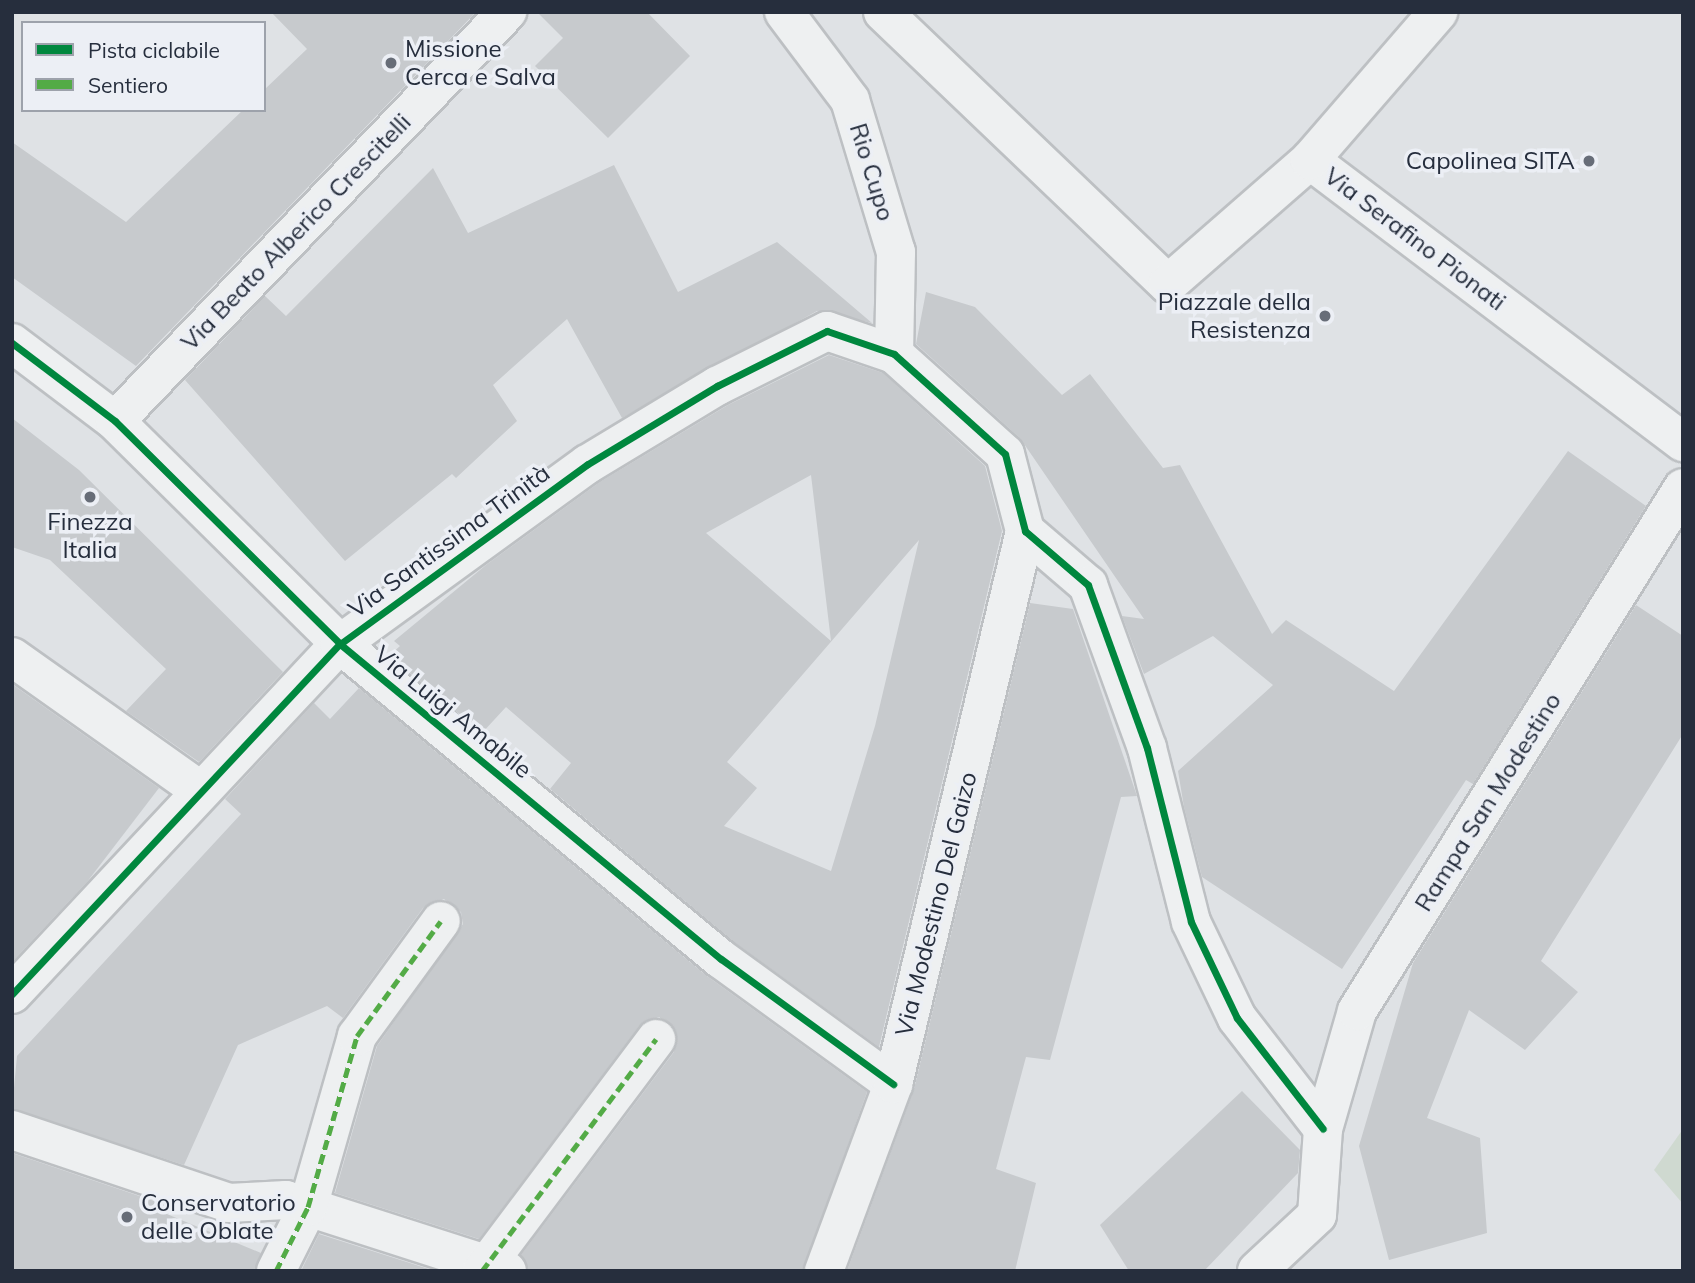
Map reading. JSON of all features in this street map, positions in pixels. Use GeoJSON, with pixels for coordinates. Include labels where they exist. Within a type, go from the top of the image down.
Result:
{"type":"FeatureCollection","features":[{"type":"Feature","properties":{"kind":"street","name":"Via Beato Alberico Crescitelli"},"geometry":{"type":"LineString","coordinates":[[115,421],[507,12]]}},
{"type":"Feature","properties":{"kind":"street","name":"Rio Cupo"},"geometry":{"type":"LineString","coordinates":[[784,12],[850,100],[896,252],[894,354]]}},
{"type":"Feature","properties":{"kind":"street","name":"Via Serafino Pionati"},"geometry":{"type":"LineString","coordinates":[[884,12],[1168,284],[1310,160],[1683,442]]}},
{"type":"Feature","properties":{"kind":"street"},"geometry":{"type":"LineString","coordinates":[[1310,160],[1438,12]]}},
{"type":"Feature","properties":{"kind":"street","name":"Via Santissima Trinità"},"geometry":{"type":"LineString","coordinates":[[12,993],[200,790],[341,645],[587,464],[717,386],[827,331],[894,354]]}},
{"type":"Feature","properties":{"kind":"street","name":"Via Luigi Amabile"},"geometry":{"type":"LineString","coordinates":[[12,343],[115,421],[341,645],[721,959],[892,1084]]}},
{"type":"Feature","properties":{"kind":"street"},"geometry":{"type":"LineString","coordinates":[[894,354],[1006,454],[1025,531],[1087,585],[1147,748],[1191,922],[1237,1018],[1323,1129]]}},
{"type":"Feature","properties":{"kind":"street","name":"Rampa San Modestino"},"geometry":{"type":"LineString","coordinates":[[1257,1271],[1317,1215],[1323,1129],[1357,1011],[1683,488]]}},
{"type":"Feature","properties":{"kind":"street","name":"Via Modestino Del Gaizo"},"geometry":{"type":"LineString","coordinates":[[824,1271],[892,1084],[1025,531]]}},
{"type":"Feature","properties":{"kind":"street"},"geometry":{"type":"LineString","coordinates":[[12,657],[200,790]]}},
{"type":"Feature","properties":{"kind":"street"},"geometry":{"type":"LineString","coordinates":[[276,1271],[307,1207],[357,1036],[441,921]]}},
{"type":"Feature","properties":{"kind":"street"},"geometry":{"type":"LineString","coordinates":[[12,1130],[229,1203],[286,1200],[491,1268],[656,1039]]}},
{"type":"Feature","properties":{"kind":"shaded area"},"geometry":{"type":"Polygon","coordinates":[[[1683,1129],[1683,1204],[1654,1170],[1683,1129]]]}},
{"type":"Feature","properties":{"kind":"building"},"geometry":{"type":"Polygon","coordinates":[[[271,12],[476,12],[136,366],[12,277],[12,142],[126,222],[241,112],[266,112],[266,88],[307,49],[271,12]]]}},
{"type":"Feature","properties":{"kind":"building"},"geometry":{"type":"Polygon","coordinates":[[[537,12],[647,12],[690,56],[608,138],[535,66],[563,38],[537,12]]]}},
{"type":"Feature","properties":{"kind":"building"},"geometry":{"type":"Polygon","coordinates":[[[614,165],[678,292],[777,242],[872,323],[817,311],[622,418],[567,319],[493,385],[517,421],[456,478],[452,474],[345,561],[185,380],[265,296],[286,316],[433,168],[468,233],[614,165]]]}},
{"type":"Feature","properties":{"kind":"building"},"geometry":{"type":"Polygon","coordinates":[[[926,292],[975,307],[1062,395],[1090,374],[1163,468],[1180,465],[1272,634],[1286,620],[1394,691],[1568,451],[1646,506],[1473,784],[1466,780],[1342,969],[1202,877],[1184,807],[1178,771],[1273,685],[1213,636],[1144,674],[1122,616],[1144,619],[1020,438],[916,344],[926,292]]]}},
{"type":"Feature","properties":{"kind":"building"},"geometry":{"type":"Polygon","coordinates":[[[829,355],[883,373],[985,466],[1002,531],[879,1047],[734,942],[550,789],[571,763],[506,707],[482,733],[389,656],[400,646],[394,641],[486,565],[600,482],[728,405],[829,355]],[[811,475],[706,533],[831,641],[811,475]],[[919,540],[727,762],[757,788],[724,826],[831,871],[875,726],[919,540]]]}},
{"type":"Feature","properties":{"kind":"building"},"geometry":{"type":"Polygon","coordinates":[[[12,418],[79,470],[283,672],[199,762],[126,711],[166,669],[50,560],[12,547],[12,418]]]}},
{"type":"Feature","properties":{"kind":"building"},"geometry":{"type":"Polygon","coordinates":[[[1030,603],[1073,609],[1137,796],[1121,797],[1050,1060],[1026,1057],[996,1169],[1036,1183],[1015,1271],[847,1271],[914,1089],[1030,603]]]}},
{"type":"Feature","properties":{"kind":"building"},"geometry":{"type":"Polygon","coordinates":[[[1636,605],[1683,636],[1683,734],[1541,961],[1578,992],[1525,1050],[1469,1010],[1427,1118],[1480,1138],[1487,1233],[1389,1260],[1359,1146],[1413,963],[1636,605]]]}},
{"type":"Feature","properties":{"kind":"building"},"geometry":{"type":"Polygon","coordinates":[[[12,684],[159,788],[87,882],[12,962],[12,684]]]}},
{"type":"Feature","properties":{"kind":"building"},"geometry":{"type":"Polygon","coordinates":[[[359,688],[707,976],[867,1092],[803,1271],[528,1271],[521,1255],[674,1052],[676,1031],[659,1017],[639,1026],[479,1239],[335,1193],[377,1046],[463,924],[461,912],[444,899],[423,908],[343,1018],[327,1006],[238,1045],[184,1165],[12,1109],[17,1056],[241,814],[225,799],[314,703],[330,719],[359,688]]]}},
{"type":"Feature","properties":{"kind":"building"},"geometry":{"type":"Polygon","coordinates":[[[1242,1091],[1300,1150],[1298,1173],[1204,1271],[1129,1271],[1100,1225],[1242,1091]]]}},
{"type":"Feature","properties":{"kind":"building","name":"Conservatorio delle Oblate"},"geometry":{"type":"Polygon","coordinates":[[[12,1153],[166,1205],[162,1212],[261,1253],[254,1271],[12,1271],[12,1153]]]}},
{"type":"Feature","properties":{"kind":"building"},"geometry":{"type":"Polygon","coordinates":[[[319,1234],[435,1271],[301,1271],[319,1234]]]}},
{"type":"Feature","properties":{"kind":"marked path"},"geometry":{"type":"LineString","coordinates":[[276,1271],[308,1207],[357,1036],[441,921]]}},
{"type":"Feature","properties":{"kind":"marked path"},"geometry":{"type":"LineString","coordinates":[[482,1271],[656,1039]]}},
{"type":"Feature","properties":{"kind":"cycle path"},"geometry":{"type":"LineString","coordinates":[[12,994],[340,644],[588,464],[717,386],[827,331],[894,354],[1005,454],[1025,531],[1088,585],[1147,748],[1191,922],[1237,1018],[1323,1129]]}},
{"type":"Feature","properties":{"kind":"cycle path"},"geometry":{"type":"LineString","coordinates":[[12,343],[115,421],[340,644],[721,959],[893,1084]]}},
{"type":"Feature","properties":{"kind":"place","name":"Missione Cerca e Salva"},"geometry":{"type":"Point","coordinates":[391,63]}},
{"type":"Feature","properties":{"kind":"place","name":"Capolinea SITA"},"geometry":{"type":"Point","coordinates":[1589,161]}},
{"type":"Feature","properties":{"kind":"place","name":"Piazzale della Resistenza"},"geometry":{"type":"Point","coordinates":[1325,316]}},
{"type":"Feature","properties":{"kind":"place","name":"Finezza Italia"},"geometry":{"type":"Point","coordinates":[90,497]}},
{"type":"Feature","properties":{"kind":"place","name":"Conservatorio delle Oblate"},"geometry":{"type":"Point","coordinates":[127,1217]}}]}
